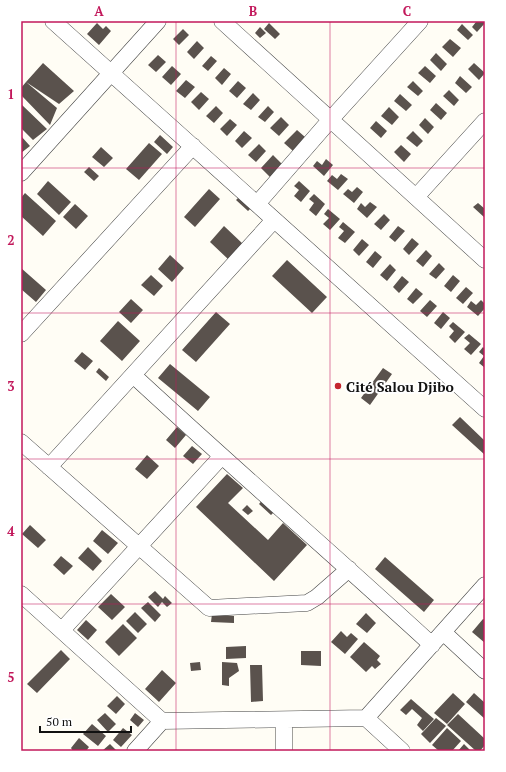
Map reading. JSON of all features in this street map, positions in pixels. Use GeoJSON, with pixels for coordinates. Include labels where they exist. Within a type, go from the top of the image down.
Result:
{"type":"FeatureCollection","features":[{"type":"Feature","properties":{"kind":"street"},"geometry":{"type":"LineString","coordinates":[[54,21],[485,409]]}},
{"type":"Feature","properties":{"kind":"street"},"geometry":{"type":"LineString","coordinates":[[21,173],[158,21]]}},
{"type":"Feature","properties":{"kind":"street"},"geometry":{"type":"LineString","coordinates":[[222,21],[416,197],[483,252]]}},
{"type":"Feature","properties":{"kind":"street"},"geometry":{"type":"LineString","coordinates":[[257,204],[418,22]]}},
{"type":"Feature","properties":{"kind":"street"},"geometry":{"type":"LineString","coordinates":[[416,197],[485,121]]}},
{"type":"Feature","properties":{"kind":"street"},"geometry":{"type":"LineString","coordinates":[[21,334],[193,146]]}},
{"type":"Feature","properties":{"kind":"street"},"geometry":{"type":"LineString","coordinates":[[49,467],[274,220]]}},
{"type":"Feature","properties":{"kind":"street"},"geometry":{"type":"LineString","coordinates":[[133,375],[221,457],[432,644]]}},
{"type":"Feature","properties":{"kind":"street"},"geometry":{"type":"LineString","coordinates":[[21,442],[209,608],[307,603],[317,597],[349,569]]}},
{"type":"Feature","properties":{"kind":"street"},"geometry":{"type":"LineString","coordinates":[[62,630],[221,457]]}},
{"type":"Feature","properties":{"kind":"street"},"geometry":{"type":"LineString","coordinates":[[366,718],[485,585]]}},
{"type":"Feature","properties":{"kind":"street"},"geometry":{"type":"LineString","coordinates":[[21,594],[162,721],[366,718],[402,751]]}},
{"type":"Feature","properties":{"kind":"street"},"geometry":{"type":"LineString","coordinates":[[443,632],[485,671]]}},
{"type":"Feature","properties":{"kind":"street"},"geometry":{"type":"LineString","coordinates":[[284,720],[284,751]]}},
{"type":"Feature","properties":{"kind":"street"},"geometry":{"type":"LineString","coordinates":[[135,751],[162,721]]}},
{"type":"Feature","properties":{"kind":"building"},"geometry":{"type":"Polygon","coordinates":[[[474,21],[485,21],[477,32],[472,27],[476,22],[474,21]]]}},
{"type":"Feature","properties":{"kind":"building"},"geometry":{"type":"Polygon","coordinates":[[[97,23],[103,29],[106,26],[111,31],[99,45],[87,34],[97,23]]]}},
{"type":"Feature","properties":{"kind":"building"},"geometry":{"type":"Polygon","coordinates":[[[269,23],[280,34],[275,39],[264,29],[269,23]]]}},
{"type":"Feature","properties":{"kind":"building"},"geometry":{"type":"Polygon","coordinates":[[[462,24],[473,35],[468,40],[457,30],[462,24]]]}},
{"type":"Feature","properties":{"kind":"building"},"geometry":{"type":"Polygon","coordinates":[[[260,27],[266,33],[260,38],[255,33],[260,27]]]}},
{"type":"Feature","properties":{"kind":"building"},"geometry":{"type":"Polygon","coordinates":[[[183,29],[189,35],[179,45],[173,39],[183,29]]]}},
{"type":"Feature","properties":{"kind":"building"},"geometry":{"type":"Polygon","coordinates":[[[450,39],[461,48],[453,57],[442,47],[450,39]]]}},
{"type":"Feature","properties":{"kind":"building"},"geometry":{"type":"Polygon","coordinates":[[[197,41],[204,48],[194,59],[187,52],[197,41]]]}},
{"type":"Feature","properties":{"kind":"building"},"geometry":{"type":"Polygon","coordinates":[[[436,53],[447,64],[441,71],[430,60],[436,53]]]}},
{"type":"Feature","properties":{"kind":"building"},"geometry":{"type":"Polygon","coordinates":[[[158,55],[166,62],[156,72],[148,65],[158,55]]]}},
{"type":"Feature","properties":{"kind":"building"},"geometry":{"type":"Polygon","coordinates":[[[211,56],[217,61],[208,71],[202,66],[211,56]]]}},
{"type":"Feature","properties":{"kind":"building"},"geometry":{"type":"Polygon","coordinates":[[[43,63],[74,91],[59,104],[26,82],[43,63]]]}},
{"type":"Feature","properties":{"kind":"building"},"geometry":{"type":"Polygon","coordinates":[[[474,63],[485,73],[479,80],[468,69],[474,63]]]}},
{"type":"Feature","properties":{"kind":"building"},"geometry":{"type":"Polygon","coordinates":[[[172,66],[181,74],[171,85],[162,77],[172,66]]]}},
{"type":"Feature","properties":{"kind":"building"},"geometry":{"type":"Polygon","coordinates":[[[425,66],[436,76],[430,83],[418,73],[425,66]]]}},
{"type":"Feature","properties":{"kind":"building"},"geometry":{"type":"Polygon","coordinates":[[[224,68],[231,74],[222,85],[215,78],[224,68]]]}},
{"type":"Feature","properties":{"kind":"building"},"geometry":{"type":"Polygon","coordinates":[[[460,76],[472,87],[466,93],[455,83],[460,76]]]}},
{"type":"Feature","properties":{"kind":"building"},"geometry":{"type":"Polygon","coordinates":[[[186,80],[195,87],[185,98],[176,91],[186,80]]]}},
{"type":"Feature","properties":{"kind":"building"},"geometry":{"type":"Polygon","coordinates":[[[238,81],[246,88],[237,98],[229,91],[238,81]]]}},
{"type":"Feature","properties":{"kind":"building"},"geometry":{"type":"Polygon","coordinates":[[[413,81],[423,91],[418,96],[407,87],[413,81]]]}},
{"type":"Feature","properties":{"kind":"building"},"geometry":{"type":"Polygon","coordinates":[[[26,82],[57,108],[50,125],[21,95],[21,88],[26,82]]]}},
{"type":"Feature","properties":{"kind":"building"},"geometry":{"type":"Polygon","coordinates":[[[449,90],[459,100],[454,106],[443,96],[449,90]]]}},
{"type":"Feature","properties":{"kind":"building"},"geometry":{"type":"Polygon","coordinates":[[[201,92],[209,99],[199,110],[191,102],[201,92]]]}},
{"type":"Feature","properties":{"kind":"building"},"geometry":{"type":"Polygon","coordinates":[[[253,93],[260,100],[251,110],[243,104],[253,93]]]}},
{"type":"Feature","properties":{"kind":"building"},"geometry":{"type":"Polygon","coordinates":[[[400,94],[412,105],[406,111],[394,101],[400,94]]]}},
{"type":"Feature","properties":{"kind":"building"},"geometry":{"type":"Polygon","coordinates":[[[436,103],[447,113],[441,120],[430,110],[436,103]]]}},
{"type":"Feature","properties":{"kind":"building"},"geometry":{"type":"Polygon","coordinates":[[[21,104],[47,129],[33,140],[21,128],[21,104]]]}},
{"type":"Feature","properties":{"kind":"building"},"geometry":{"type":"Polygon","coordinates":[[[216,106],[223,113],[214,123],[206,116],[216,106]]]}},
{"type":"Feature","properties":{"kind":"building"},"geometry":{"type":"Polygon","coordinates":[[[268,106],[274,112],[265,122],[258,117],[268,106]]]}},
{"type":"Feature","properties":{"kind":"building"},"geometry":{"type":"Polygon","coordinates":[[[389,107],[399,117],[392,125],[381,116],[389,107]]]}},
{"type":"Feature","properties":{"kind":"building"},"geometry":{"type":"Polygon","coordinates":[[[281,117],[289,125],[279,136],[270,128],[281,117]]]}},
{"type":"Feature","properties":{"kind":"building"},"geometry":{"type":"Polygon","coordinates":[[[425,118],[434,127],[428,134],[419,125],[425,118]]]}},
{"type":"Feature","properties":{"kind":"building"},"geometry":{"type":"Polygon","coordinates":[[[230,119],[237,125],[227,136],[220,129],[230,119]]]}},
{"type":"Feature","properties":{"kind":"building"},"geometry":{"type":"Polygon","coordinates":[[[376,121],[387,131],[381,138],[370,128],[376,121]]]}},
{"type":"Feature","properties":{"kind":"building"},"geometry":{"type":"Polygon","coordinates":[[[297,130],[305,137],[293,151],[284,143],[297,130]]]}},
{"type":"Feature","properties":{"kind":"building"},"geometry":{"type":"Polygon","coordinates":[[[244,131],[252,138],[242,148],[235,141],[244,131]]]}},
{"type":"Feature","properties":{"kind":"building"},"geometry":{"type":"Polygon","coordinates":[[[413,131],[423,141],[417,147],[406,138],[413,131]]]}},
{"type":"Feature","properties":{"kind":"building"},"geometry":{"type":"Polygon","coordinates":[[[160,135],[173,147],[167,154],[154,142],[160,135]]]}},
{"type":"Feature","properties":{"kind":"building"},"geometry":{"type":"Polygon","coordinates":[[[21,136],[30,146],[21,153],[21,136]]]}},
{"type":"Feature","properties":{"kind":"building"},"geometry":{"type":"Polygon","coordinates":[[[149,143],[162,154],[139,180],[126,169],[149,143]]]}},
{"type":"Feature","properties":{"kind":"building"},"geometry":{"type":"Polygon","coordinates":[[[259,144],[266,151],[256,162],[248,155],[259,144]]]}},
{"type":"Feature","properties":{"kind":"building"},"geometry":{"type":"Polygon","coordinates":[[[401,145],[411,154],[404,162],[394,152],[401,145]]]}},
{"type":"Feature","properties":{"kind":"building"},"geometry":{"type":"Polygon","coordinates":[[[101,147],[113,158],[104,167],[92,157],[101,147]]]}},
{"type":"Feature","properties":{"kind":"building"},"geometry":{"type":"Polygon","coordinates":[[[273,155],[282,164],[270,177],[261,168],[273,155]]]}},
{"type":"Feature","properties":{"kind":"building"},"geometry":{"type":"Polygon","coordinates":[[[326,159],[333,165],[324,176],[313,166],[317,161],[322,165],[326,159]]]}},
{"type":"Feature","properties":{"kind":"building"},"geometry":{"type":"Polygon","coordinates":[[[89,167],[99,176],[94,181],[84,172],[89,167]]]}},
{"type":"Feature","properties":{"kind":"building"},"geometry":{"type":"Polygon","coordinates":[[[341,174],[348,179],[338,190],[327,181],[332,175],[337,179],[341,174]]]}},
{"type":"Feature","properties":{"kind":"building"},"geometry":{"type":"Polygon","coordinates":[[[48,181],[71,202],[59,215],[37,194],[48,181]]]}},
{"type":"Feature","properties":{"kind":"building"},"geometry":{"type":"Polygon","coordinates":[[[299,181],[310,191],[301,202],[294,196],[299,190],[294,186],[299,181]]]}},
{"type":"Feature","properties":{"kind":"building"},"geometry":{"type":"Polygon","coordinates":[[[357,187],[363,192],[354,203],[343,194],[348,189],[352,192],[357,187]]]}},
{"type":"Feature","properties":{"kind":"building"},"geometry":{"type":"Polygon","coordinates":[[[209,189],[220,199],[195,227],[184,217],[209,189]]]}},
{"type":"Feature","properties":{"kind":"building"},"geometry":{"type":"Polygon","coordinates":[[[25,193],[56,221],[43,236],[21,216],[21,198],[25,193]]]}},
{"type":"Feature","properties":{"kind":"building"},"geometry":{"type":"Polygon","coordinates":[[[242,194],[254,205],[248,211],[236,200],[242,194]]]}},
{"type":"Feature","properties":{"kind":"building"},"geometry":{"type":"Polygon","coordinates":[[[314,194],[325,204],[316,216],[309,210],[314,203],[309,199],[314,194]]]}},
{"type":"Feature","properties":{"kind":"building"},"geometry":{"type":"Polygon","coordinates":[[[370,202],[377,207],[367,218],[357,209],[361,203],[365,207],[370,202]]]}},
{"type":"Feature","properties":{"kind":"building"},"geometry":{"type":"Polygon","coordinates":[[[478,203],[485,209],[485,218],[473,207],[478,203]]]}},
{"type":"Feature","properties":{"kind":"building"},"geometry":{"type":"Polygon","coordinates":[[[75,204],[88,216],[76,229],[63,217],[75,204]]]}},
{"type":"Feature","properties":{"kind":"building"},"geometry":{"type":"Polygon","coordinates":[[[328,209],[340,219],[330,230],[323,224],[329,218],[324,214],[328,209]]]}},
{"type":"Feature","properties":{"kind":"building"},"geometry":{"type":"Polygon","coordinates":[[[384,214],[390,220],[381,230],[374,224],[384,214]]]}},
{"type":"Feature","properties":{"kind":"building"},"geometry":{"type":"Polygon","coordinates":[[[343,222],[355,232],[345,243],[338,238],[344,231],[339,227],[343,222]]]}},
{"type":"Feature","properties":{"kind":"building"},"geometry":{"type":"Polygon","coordinates":[[[224,226],[243,244],[229,260],[210,242],[224,226]]]}},
{"type":"Feature","properties":{"kind":"building"},"geometry":{"type":"Polygon","coordinates":[[[398,226],[405,231],[395,242],[389,237],[398,226]]]}},
{"type":"Feature","properties":{"kind":"building"},"geometry":{"type":"Polygon","coordinates":[[[412,238],[419,244],[409,255],[403,249],[412,238]]]}},
{"type":"Feature","properties":{"kind":"building"},"geometry":{"type":"Polygon","coordinates":[[[362,239],[369,245],[359,256],[353,250],[362,239]]]}},
{"type":"Feature","properties":{"kind":"building"},"geometry":{"type":"Polygon","coordinates":[[[426,250],[432,256],[423,267],[416,261],[426,250]]]}},
{"type":"Feature","properties":{"kind":"building"},"geometry":{"type":"Polygon","coordinates":[[[375,251],[382,257],[373,268],[366,262],[375,251]]]}},
{"type":"Feature","properties":{"kind":"building"},"geometry":{"type":"Polygon","coordinates":[[[170,255],[184,268],[172,282],[158,269],[170,255]]]}},
{"type":"Feature","properties":{"kind":"building"},"geometry":{"type":"Polygon","coordinates":[[[287,260],[327,297],[312,313],[272,276],[287,260]]]}},
{"type":"Feature","properties":{"kind":"building"},"geometry":{"type":"Polygon","coordinates":[[[439,263],[445,269],[436,279],[429,274],[439,263]]]}},
{"type":"Feature","properties":{"kind":"building"},"geometry":{"type":"Polygon","coordinates":[[[390,264],[396,270],[387,281],[380,275],[390,264]]]}},
{"type":"Feature","properties":{"kind":"building"},"geometry":{"type":"Polygon","coordinates":[[[21,268],[46,290],[36,302],[21,289],[21,268]]]}},
{"type":"Feature","properties":{"kind":"building"},"geometry":{"type":"Polygon","coordinates":[[[151,275],[163,286],[154,296],[141,285],[151,275]]]}},
{"type":"Feature","properties":{"kind":"building"},"geometry":{"type":"Polygon","coordinates":[[[453,275],[460,281],[451,292],[444,286],[453,275]]]}},
{"type":"Feature","properties":{"kind":"building"},"geometry":{"type":"Polygon","coordinates":[[[402,276],[409,282],[399,293],[393,287],[402,276]]]}},
{"type":"Feature","properties":{"kind":"building"},"geometry":{"type":"Polygon","coordinates":[[[466,287],[473,293],[463,304],[456,298],[466,287]]]}},
{"type":"Feature","properties":{"kind":"building"},"geometry":{"type":"Polygon","coordinates":[[[416,288],[423,294],[413,304],[407,299],[416,288]]]}},
{"type":"Feature","properties":{"kind":"building"},"geometry":{"type":"Polygon","coordinates":[[[131,299],[143,310],[131,323],[119,312],[131,299]]]}},
{"type":"Feature","properties":{"kind":"building"},"geometry":{"type":"Polygon","coordinates":[[[430,300],[437,306],[427,317],[420,311],[430,300]]]}},
{"type":"Feature","properties":{"kind":"building"},"geometry":{"type":"Polygon","coordinates":[[[481,300],[485,304],[485,308],[478,316],[467,307],[471,301],[476,305],[481,300]]]}},
{"type":"Feature","properties":{"kind":"building"},"geometry":{"type":"Polygon","coordinates":[[[216,312],[230,324],[196,362],[182,350],[216,312]]]}},
{"type":"Feature","properties":{"kind":"building"},"geometry":{"type":"Polygon","coordinates":[[[443,312],[450,318],[441,329],[434,323],[443,312]]]}},
{"type":"Feature","properties":{"kind":"building"},"geometry":{"type":"Polygon","coordinates":[[[118,321],[140,341],[122,361],[100,341],[118,321]]]}},
{"type":"Feature","properties":{"kind":"building"},"geometry":{"type":"Polygon","coordinates":[[[453,322],[465,332],[455,343],[449,337],[454,331],[449,326],[453,322]]]}},
{"type":"Feature","properties":{"kind":"building"},"geometry":{"type":"Polygon","coordinates":[[[469,334],[481,344],[471,355],[464,349],[470,343],[464,338],[469,334]]]}},
{"type":"Feature","properties":{"kind":"building"},"geometry":{"type":"Polygon","coordinates":[[[483,347],[485,349],[485,368],[479,363],[484,356],[479,352],[483,347]]]}},
{"type":"Feature","properties":{"kind":"building"},"geometry":{"type":"Polygon","coordinates":[[[82,352],[93,361],[85,370],[74,361],[82,352]]]}},
{"type":"Feature","properties":{"kind":"building"},"geometry":{"type":"Polygon","coordinates":[[[170,364],[210,397],[198,411],[158,378],[170,364]]]}},
{"type":"Feature","properties":{"kind":"building"},"geometry":{"type":"Polygon","coordinates":[[[99,368],[109,377],[106,381],[96,372],[99,368]]]}},
{"type":"Feature","properties":{"kind":"building"},"geometry":{"type":"Polygon","coordinates":[[[383,368],[392,374],[370,405],[361,398],[383,368]]]}},
{"type":"Feature","properties":{"kind":"building"},"geometry":{"type":"Polygon","coordinates":[[[460,417],[485,441],[485,455],[452,425],[460,417]]]}},
{"type":"Feature","properties":{"kind":"building"},"geometry":{"type":"Polygon","coordinates":[[[177,427],[186,435],[175,448],[166,440],[177,427]]]}},
{"type":"Feature","properties":{"kind":"building"},"geometry":{"type":"Polygon","coordinates":[[[192,446],[202,454],[193,464],[183,456],[192,446]]]}},
{"type":"Feature","properties":{"kind":"building"},"geometry":{"type":"Polygon","coordinates":[[[147,455],[159,466],[147,479],[135,469],[147,455]]]}},
{"type":"Feature","properties":{"kind":"building"},"geometry":{"type":"Polygon","coordinates":[[[227,474],[243,488],[228,503],[268,540],[283,523],[307,545],[274,581],[196,507],[227,474]]]}},
{"type":"Feature","properties":{"kind":"building"},"geometry":{"type":"Polygon","coordinates":[[[264,498],[276,510],[271,515],[259,504],[264,498]]]}},
{"type":"Feature","properties":{"kind":"building"},"geometry":{"type":"Polygon","coordinates":[[[247,505],[253,511],[248,515],[242,510],[247,505]]]}},
{"type":"Feature","properties":{"kind":"building"},"geometry":{"type":"Polygon","coordinates":[[[30,525],[46,540],[38,548],[22,534],[30,525]]]}},
{"type":"Feature","properties":{"kind":"building"},"geometry":{"type":"Polygon","coordinates":[[[102,530],[118,543],[108,554],[93,541],[102,530]]]}},
{"type":"Feature","properties":{"kind":"building"},"geometry":{"type":"Polygon","coordinates":[[[88,547],[102,561],[93,571],[78,558],[88,547]]]}},
{"type":"Feature","properties":{"kind":"building"},"geometry":{"type":"Polygon","coordinates":[[[61,556],[73,566],[64,575],[53,565],[61,556]]]}},
{"type":"Feature","properties":{"kind":"building"},"geometry":{"type":"Polygon","coordinates":[[[385,557],[434,600],[424,612],[375,569],[385,557]]]}},
{"type":"Feature","properties":{"kind":"building"},"geometry":{"type":"Polygon","coordinates":[[[155,591],[163,599],[165,596],[172,603],[167,607],[162,602],[158,607],[148,597],[155,591]]]}},
{"type":"Feature","properties":{"kind":"building"},"geometry":{"type":"Polygon","coordinates":[[[111,594],[125,607],[112,620],[98,607],[111,594]]]}},
{"type":"Feature","properties":{"kind":"building"},"geometry":{"type":"Polygon","coordinates":[[[148,602],[161,615],[155,622],[141,608],[148,602]]]}},
{"type":"Feature","properties":{"kind":"building"},"geometry":{"type":"Polygon","coordinates":[[[135,612],[147,624],[138,633],[126,621],[135,612]]]}},
{"type":"Feature","properties":{"kind":"building"},"geometry":{"type":"Polygon","coordinates":[[[366,613],[376,623],[367,633],[356,624],[366,613]]]}},
{"type":"Feature","properties":{"kind":"building"},"geometry":{"type":"Polygon","coordinates":[[[212,614],[234,616],[234,623],[211,622],[212,614]]]}},
{"type":"Feature","properties":{"kind":"building"},"geometry":{"type":"Polygon","coordinates":[[[483,619],[485,620],[485,643],[472,632],[483,619]]]}},
{"type":"Feature","properties":{"kind":"building"},"geometry":{"type":"Polygon","coordinates":[[[86,620],[97,630],[88,640],[77,630],[86,620]]]}},
{"type":"Feature","properties":{"kind":"building"},"geometry":{"type":"Polygon","coordinates":[[[123,624],[137,638],[119,656],[105,642],[123,624]]]}},
{"type":"Feature","properties":{"kind":"building"},"geometry":{"type":"Polygon","coordinates":[[[341,631],[347,637],[351,633],[358,639],[345,654],[331,642],[341,631]]]}},
{"type":"Feature","properties":{"kind":"building"},"geometry":{"type":"Polygon","coordinates":[[[364,642],[380,656],[377,660],[381,664],[375,669],[372,666],[366,672],[350,657],[364,642]]]}},
{"type":"Feature","properties":{"kind":"building"},"geometry":{"type":"Polygon","coordinates":[[[246,646],[246,658],[226,659],[226,647],[246,646]]]}},
{"type":"Feature","properties":{"kind":"building"},"geometry":{"type":"Polygon","coordinates":[[[61,650],[70,659],[37,693],[27,684],[61,650]]]}},
{"type":"Feature","properties":{"kind":"building"},"geometry":{"type":"Polygon","coordinates":[[[301,651],[321,651],[321,666],[301,665],[301,651]]]}},
{"type":"Feature","properties":{"kind":"building"},"geometry":{"type":"Polygon","coordinates":[[[200,662],[201,670],[191,671],[190,663],[200,662]]]}},
{"type":"Feature","properties":{"kind":"building"},"geometry":{"type":"Polygon","coordinates":[[[222,662],[237,663],[239,671],[229,678],[229,686],[222,685],[222,662]]]}},
{"type":"Feature","properties":{"kind":"building"},"geometry":{"type":"Polygon","coordinates":[[[250,665],[262,665],[263,701],[251,702],[250,665]]]}},
{"type":"Feature","properties":{"kind":"building"},"geometry":{"type":"Polygon","coordinates":[[[162,670],[176,683],[159,702],[145,689],[162,670]]]}},
{"type":"Feature","properties":{"kind":"building"},"geometry":{"type":"Polygon","coordinates":[[[453,693],[465,704],[447,724],[434,713],[453,693]]]}},
{"type":"Feature","properties":{"kind":"building"},"geometry":{"type":"Polygon","coordinates":[[[474,693],[485,703],[485,719],[466,702],[474,693]]]}},
{"type":"Feature","properties":{"kind":"building"},"geometry":{"type":"Polygon","coordinates":[[[117,696],[125,704],[116,714],[107,706],[117,696]]]}},
{"type":"Feature","properties":{"kind":"building"},"geometry":{"type":"Polygon","coordinates":[[[411,699],[434,719],[423,731],[417,725],[422,718],[412,709],[406,715],[400,710],[411,699]]]}},
{"type":"Feature","properties":{"kind":"building"},"geometry":{"type":"Polygon","coordinates":[[[105,713],[116,724],[108,732],[97,720],[105,713]]]}},
{"type":"Feature","properties":{"kind":"building"},"geometry":{"type":"Polygon","coordinates":[[[135,713],[144,720],[138,727],[130,720],[135,713]]]}},
{"type":"Feature","properties":{"kind":"building"},"geometry":{"type":"Polygon","coordinates":[[[458,714],[485,739],[485,745],[480,751],[476,751],[447,725],[458,714]]]}},
{"type":"Feature","properties":{"kind":"building"},"geometry":{"type":"Polygon","coordinates":[[[436,718],[446,726],[430,743],[421,734],[436,718]]]}},
{"type":"Feature","properties":{"kind":"building"},"geometry":{"type":"Polygon","coordinates":[[[92,724],[106,736],[98,746],[83,734],[92,724]]]}},
{"type":"Feature","properties":{"kind":"building"},"geometry":{"type":"Polygon","coordinates":[[[123,728],[132,735],[121,747],[113,740],[123,728]]]}},
{"type":"Feature","properties":{"kind":"building"},"geometry":{"type":"Polygon","coordinates":[[[447,728],[461,741],[452,751],[439,751],[432,745],[447,728]]]}},
{"type":"Feature","properties":{"kind":"building"},"geometry":{"type":"Polygon","coordinates":[[[79,738],[89,747],[86,751],[73,751],[71,748],[79,738]]]}},
{"type":"Feature","properties":{"kind":"building"},"geometry":{"type":"Polygon","coordinates":[[[110,744],[117,751],[102,751],[110,744]]]}},
{"type":"Feature","properties":{"kind":"building"},"geometry":{"type":"Polygon","coordinates":[[[464,744],[471,751],[458,751],[464,744]]]}},
{"type":"Feature","properties":{"kind":"place","name":"Cité Salou Djibo"},"geometry":{"type":"Point","coordinates":[338,386]}}]}
